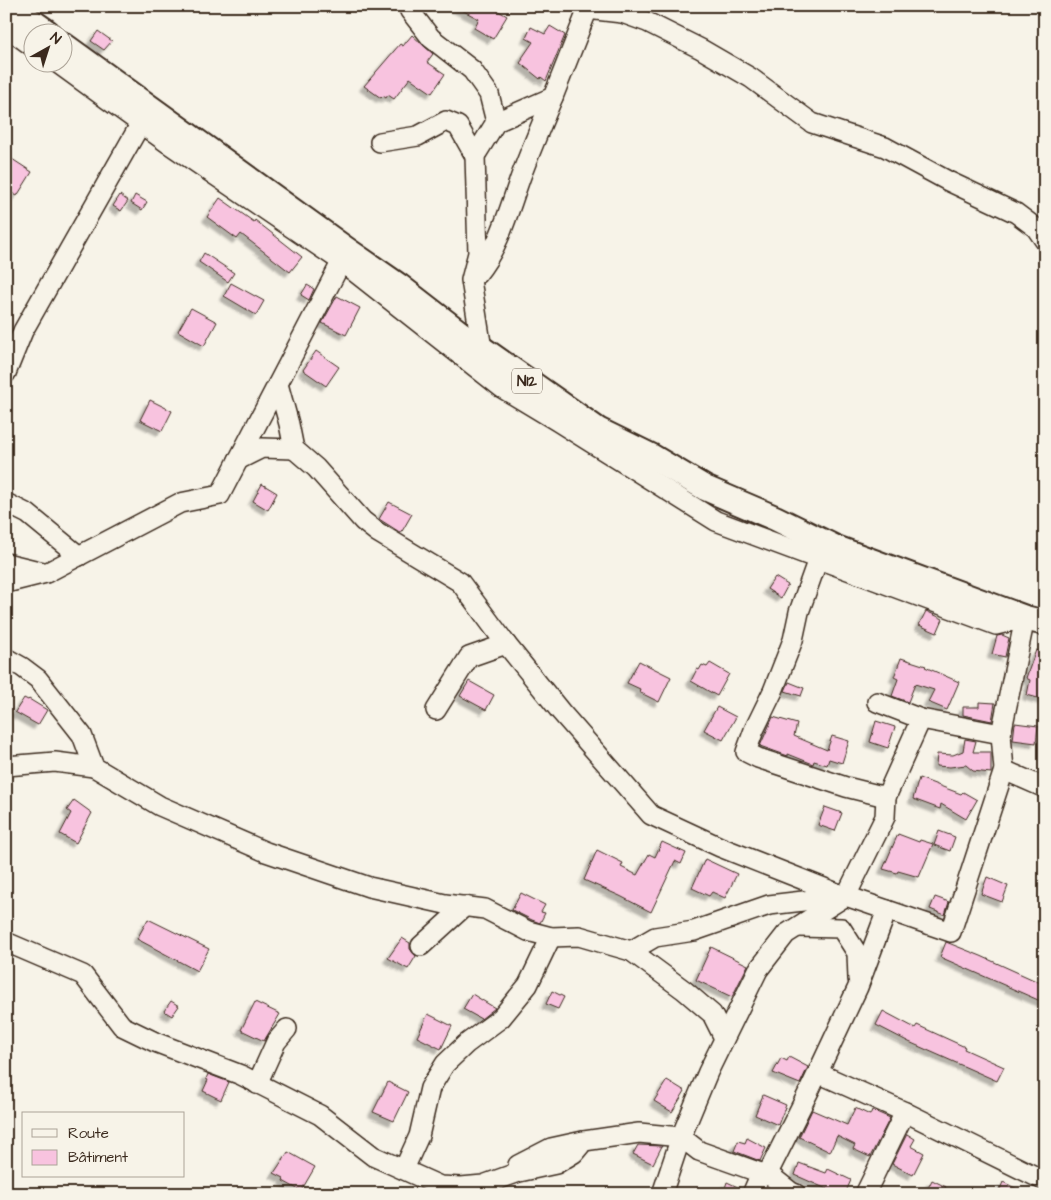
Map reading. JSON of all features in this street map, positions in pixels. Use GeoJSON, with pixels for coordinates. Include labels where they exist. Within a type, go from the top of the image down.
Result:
{"type":"FeatureCollection","features":[{"type":"Feature","properties":{"kind":"main road"},"geometry":{"type":"LineString","coordinates":[[10,6],[33,22]]}},
{"type":"Feature","properties":{"kind":"main road","name":"N12"},"geometry":{"type":"LineString","coordinates":[[72,52],[344,256],[399,286],[482,348],[598,430],[651,456],[705,488],[775,518],[836,548],[1035,620]]}},
{"type":"Feature","properties":{"kind":"street"},"geometry":{"type":"LineString","coordinates":[[408,6],[431,38],[472,70],[489,94],[496,122]]}},
{"type":"Feature","properties":{"kind":"street"},"geometry":{"type":"LineString","coordinates":[[471,280],[484,266],[498,240],[525,166],[588,8],[622,13],[647,22],[695,46],[751,78],[812,122],[885,147],[948,181],[1016,213],[1036,228],[1045,241]]}},
{"type":"Feature","properties":{"kind":"street"},"geometry":{"type":"LineString","coordinates":[[6,27],[22,39]]}},
{"type":"Feature","properties":{"kind":"street"},"geometry":{"type":"LineString","coordinates":[[70,72],[141,124],[344,256],[502,388],[558,421],[716,521],[996,625],[1035,620],[1001,734],[1004,770],[951,932],[846,896],[720,847],[650,815],[560,712],[460,582],[377,532],[363,521],[316,468],[294,449],[278,384]]}},
{"type":"Feature","properties":{"kind":"street"},"geometry":{"type":"LineString","coordinates":[[475,156],[496,122],[553,97]]}},
{"type":"Feature","properties":{"kind":"street"},"geometry":{"type":"LineString","coordinates":[[380,142],[418,136],[446,121],[458,126],[475,156],[478,253],[471,280],[482,348]]}},
{"type":"Feature","properties":{"kind":"street"},"geometry":{"type":"LineString","coordinates":[[6,373],[24,331],[141,124]]}},
{"type":"Feature","properties":{"kind":"street"},"geometry":{"type":"LineString","coordinates":[[6,583],[46,573],[180,503],[220,495],[344,256]]}},
{"type":"Feature","properties":{"kind":"street"},"geometry":{"type":"LineString","coordinates":[[238,460],[262,448],[294,449]]}},
{"type":"Feature","properties":{"kind":"street"},"geometry":{"type":"LineString","coordinates":[[6,503],[28,514],[79,556]]}},
{"type":"Feature","properties":{"kind":"street"},"geometry":{"type":"LineString","coordinates":[[818,559],[799,612],[793,640],[746,752],[758,758],[846,787],[886,797]]}},
{"type":"Feature","properties":{"kind":"street"},"geometry":{"type":"LineString","coordinates":[[6,564],[46,573]]}},
{"type":"Feature","properties":{"kind":"street"},"geometry":{"type":"LineString","coordinates":[[436,710],[468,658],[506,644]]}},
{"type":"Feature","properties":{"kind":"street"},"geometry":{"type":"LineString","coordinates":[[6,658],[38,679],[82,735],[94,767]]}},
{"type":"Feature","properties":{"kind":"street"},"geometry":{"type":"LineString","coordinates":[[877,702],[921,719],[1001,734]]}},
{"type":"Feature","properties":{"kind":"street"},"geometry":{"type":"LineString","coordinates":[[662,1194],[681,1136],[708,1072],[758,970],[786,934],[846,896],[885,817],[886,797],[921,719]]}},
{"type":"Feature","properties":{"kind":"street"},"geometry":{"type":"LineString","coordinates":[[6,766],[55,762],[94,767],[160,806],[266,852],[369,888],[445,904],[485,908],[528,931],[551,937],[579,936],[631,951],[684,990],[712,1014],[724,1038]]}},
{"type":"Feature","properties":{"kind":"street"},"geometry":{"type":"LineString","coordinates":[[1004,770],[1045,788]]}},
{"type":"Feature","properties":{"kind":"street"},"geometry":{"type":"LineString","coordinates":[[631,951],[655,937],[694,931],[769,905],[846,896]]}},
{"type":"Feature","properties":{"kind":"street"},"geometry":{"type":"LineString","coordinates":[[421,946],[465,906]]}},
{"type":"Feature","properties":{"kind":"street"},"geometry":{"type":"LineString","coordinates":[[752,1194],[818,1073],[858,987],[887,910]]}},
{"type":"Feature","properties":{"kind":"street"},"geometry":{"type":"LineString","coordinates":[[798,927],[841,928],[857,952],[858,987]]}},
{"type":"Feature","properties":{"kind":"street"},"geometry":{"type":"LineString","coordinates":[[404,1169],[419,1136],[430,1088],[446,1064],[466,1044],[501,1018],[528,985],[551,937]]}},
{"type":"Feature","properties":{"kind":"street"},"geometry":{"type":"LineString","coordinates":[[6,942],[83,975],[122,1026],[155,1042],[241,1075],[320,1115],[373,1156],[404,1169],[443,1190],[483,1185],[519,1172],[556,1164],[574,1154],[584,1141],[639,1133],[681,1136],[699,1151],[764,1174],[796,1194]]}},
{"type":"Feature","properties":{"kind":"street"},"geometry":{"type":"LineString","coordinates":[[712,1014],[738,1011]]}},
{"type":"Feature","properties":{"kind":"street"},"geometry":{"type":"LineString","coordinates":[[258,1084],[276,1042],[287,1029]]}},
{"type":"Feature","properties":{"kind":"street"},"geometry":{"type":"LineString","coordinates":[[818,1073],[905,1112],[1045,1181]]}},
{"type":"Feature","properties":{"kind":"street"},"geometry":{"type":"LineString","coordinates":[[865,1194],[905,1112]]}},
{"type":"Feature","properties":{"kind":"street"},"geometry":{"type":"LineString","coordinates":[[380,1158],[406,1151],[419,1136]]}},
{"type":"Feature","properties":{"kind":"building"},"geometry":{"type":"Polygon","coordinates":[[[454,6],[490,6],[507,16],[493,39],[474,28],[479,19],[454,6]]]}},
{"type":"Feature","properties":{"kind":"building"},"geometry":{"type":"Polygon","coordinates":[[[550,26],[565,35],[546,81],[541,77],[540,79],[520,63],[533,42],[526,38],[531,27],[545,34],[550,26]]]}},
{"type":"Feature","properties":{"kind":"building"},"geometry":{"type":"Polygon","coordinates":[[[98,31],[112,41],[104,50],[91,41],[98,31]]]}},
{"type":"Feature","properties":{"kind":"building"},"geometry":{"type":"Polygon","coordinates":[[[412,35],[433,54],[427,62],[445,74],[432,93],[410,78],[394,99],[388,95],[386,98],[383,96],[381,98],[364,86],[400,44],[403,46],[412,35]]]}},
{"type":"Feature","properties":{"kind":"building"},"geometry":{"type":"Polygon","coordinates":[[[12,159],[32,172],[17,196],[6,189],[6,169],[12,159]]]}},
{"type":"Feature","properties":{"kind":"building"},"geometry":{"type":"Polygon","coordinates":[[[120,195],[128,201],[121,211],[113,206],[120,195]]]}},
{"type":"Feature","properties":{"kind":"building"},"geometry":{"type":"Polygon","coordinates":[[[135,195],[147,202],[142,210],[131,203],[135,195]]]}},
{"type":"Feature","properties":{"kind":"building"},"geometry":{"type":"Polygon","coordinates":[[[220,198],[254,222],[255,220],[302,257],[290,272],[241,234],[237,239],[207,217],[220,198]]]}},
{"type":"Feature","properties":{"kind":"building"},"geometry":{"type":"Polygon","coordinates":[[[204,253],[234,273],[228,282],[199,262],[204,253]]]}},
{"type":"Feature","properties":{"kind":"building"},"geometry":{"type":"Polygon","coordinates":[[[231,283],[264,301],[256,315],[224,296],[231,283]]]}},
{"type":"Feature","properties":{"kind":"building"},"geometry":{"type":"Polygon","coordinates":[[[307,285],[314,289],[309,300],[301,295],[307,285]]]}},
{"type":"Feature","properties":{"kind":"building"},"geometry":{"type":"Polygon","coordinates":[[[337,296],[360,308],[346,335],[322,323],[337,296]]]}},
{"type":"Feature","properties":{"kind":"building"},"geometry":{"type":"Polygon","coordinates":[[[191,308],[217,322],[204,346],[178,331],[191,308]]]}},
{"type":"Feature","properties":{"kind":"building"},"geometry":{"type":"Polygon","coordinates":[[[316,351],[339,367],[326,386],[303,370],[316,351]]]}},
{"type":"Feature","properties":{"kind":"building"},"geometry":{"type":"Polygon","coordinates":[[[150,400],[172,411],[162,431],[140,420],[150,400]]]}},
{"type":"Feature","properties":{"kind":"building"},"geometry":{"type":"Polygon","coordinates":[[[262,484],[277,493],[268,510],[253,501],[262,484]]]}},
{"type":"Feature","properties":{"kind":"building"},"geometry":{"type":"Polygon","coordinates":[[[389,502],[412,514],[401,533],[379,519],[389,502]]]}},
{"type":"Feature","properties":{"kind":"building"},"geometry":{"type":"Polygon","coordinates":[[[775,577],[788,585],[781,598],[767,589],[775,577]]]}},
{"type":"Feature","properties":{"kind":"building"},"geometry":{"type":"Polygon","coordinates":[[[926,611],[943,619],[937,633],[919,625],[926,611]]]}},
{"type":"Feature","properties":{"kind":"building"},"geometry":{"type":"Polygon","coordinates":[[[1002,635],[1009,638],[1005,657],[992,654],[997,636],[1002,635]]]}},
{"type":"Feature","properties":{"kind":"building"},"geometry":{"type":"Polygon","coordinates":[[[1036,650],[1045,653],[1045,700],[1027,695],[1030,680],[1026,678],[1036,650]]]}},
{"type":"Feature","properties":{"kind":"building"},"geometry":{"type":"Polygon","coordinates":[[[901,658],[926,666],[959,682],[947,710],[928,702],[934,690],[915,684],[908,702],[892,696],[898,679],[894,677],[901,658]]]}},
{"type":"Feature","properties":{"kind":"building"},"geometry":{"type":"Polygon","coordinates":[[[639,661],[671,677],[659,702],[639,692],[640,689],[627,683],[639,661]]]}},
{"type":"Feature","properties":{"kind":"building"},"geometry":{"type":"Polygon","coordinates":[[[710,663],[729,674],[717,696],[691,681],[697,669],[699,670],[702,665],[707,667],[710,663]]]}},
{"type":"Feature","properties":{"kind":"building"},"geometry":{"type":"Polygon","coordinates":[[[469,681],[494,695],[486,710],[460,696],[469,681]]]}},
{"type":"Feature","properties":{"kind":"building"},"geometry":{"type":"Polygon","coordinates":[[[789,682],[804,688],[801,696],[785,691],[789,682]]]}},
{"type":"Feature","properties":{"kind":"building"},"geometry":{"type":"Polygon","coordinates":[[[24,698],[47,710],[38,725],[15,712],[24,698]]]}},
{"type":"Feature","properties":{"kind":"building"},"geometry":{"type":"Polygon","coordinates":[[[979,702],[995,703],[992,721],[963,715],[963,707],[979,707],[979,702]]]}},
{"type":"Feature","properties":{"kind":"building"},"geometry":{"type":"Polygon","coordinates":[[[717,707],[736,717],[723,740],[704,730],[717,707]]]}},
{"type":"Feature","properties":{"kind":"building"},"geometry":{"type":"Polygon","coordinates":[[[773,717],[797,724],[794,736],[827,750],[832,736],[849,741],[842,763],[829,759],[827,765],[814,761],[813,764],[760,746],[773,717]]]}},
{"type":"Feature","properties":{"kind":"building"},"geometry":{"type":"Polygon","coordinates":[[[876,721],[895,727],[888,748],[870,742],[876,721]]]}},
{"type":"Feature","properties":{"kind":"building"},"geometry":{"type":"Polygon","coordinates":[[[1015,723],[1038,726],[1036,743],[1013,740],[1015,723]]]}},
{"type":"Feature","properties":{"kind":"building"},"geometry":{"type":"Polygon","coordinates":[[[965,739],[976,741],[973,752],[991,752],[991,773],[973,771],[966,765],[936,766],[937,754],[953,755],[963,751],[965,739]]]}},
{"type":"Feature","properties":{"kind":"building"},"geometry":{"type":"Polygon","coordinates":[[[919,778],[961,794],[963,792],[977,800],[966,819],[941,804],[940,809],[913,799],[919,778]]]}},
{"type":"Feature","properties":{"kind":"building"},"geometry":{"type":"Polygon","coordinates":[[[74,800],[92,813],[76,843],[60,834],[71,813],[67,810],[74,800]]]}},
{"type":"Feature","properties":{"kind":"building"},"geometry":{"type":"Polygon","coordinates":[[[825,807],[842,813],[835,831],[818,825],[825,807]]]}},
{"type":"Feature","properties":{"kind":"building"},"geometry":{"type":"Polygon","coordinates":[[[939,831],[955,837],[950,851],[934,845],[939,831]]]}},
{"type":"Feature","properties":{"kind":"building"},"geometry":{"type":"Polygon","coordinates":[[[898,834],[919,842],[920,840],[933,844],[919,877],[883,869],[898,834]]]}},
{"type":"Feature","properties":{"kind":"building"},"geometry":{"type":"Polygon","coordinates":[[[662,842],[686,853],[681,864],[675,861],[651,912],[584,880],[597,850],[623,863],[621,867],[637,875],[649,854],[655,857],[662,842]]]}},
{"type":"Feature","properties":{"kind":"building"},"geometry":{"type":"Polygon","coordinates":[[[705,859],[737,874],[725,898],[712,892],[709,896],[692,888],[705,859]]]}},
{"type":"Feature","properties":{"kind":"building"},"geometry":{"type":"Polygon","coordinates":[[[987,877],[1008,886],[1002,902],[981,894],[987,877]]]}},
{"type":"Feature","properties":{"kind":"building"},"geometry":{"type":"Polygon","coordinates":[[[521,893],[545,905],[541,912],[545,913],[540,923],[512,910],[521,893]]]}},
{"type":"Feature","properties":{"kind":"building"},"geometry":{"type":"Polygon","coordinates":[[[935,897],[949,902],[945,915],[930,909],[935,897]]]}},
{"type":"Feature","properties":{"kind":"building"},"geometry":{"type":"Polygon","coordinates":[[[148,919],[209,949],[197,971],[137,939],[148,919]]]}},
{"type":"Feature","properties":{"kind":"building"},"geometry":{"type":"Polygon","coordinates":[[[402,938],[410,943],[410,949],[416,956],[408,969],[388,958],[402,938]]]}},
{"type":"Feature","properties":{"kind":"building"},"geometry":{"type":"Polygon","coordinates":[[[946,942],[1045,985],[1045,1003],[940,957],[946,942]]]}},
{"type":"Feature","properties":{"kind":"building"},"geometry":{"type":"Polygon","coordinates":[[[711,947],[748,965],[732,997],[696,980],[711,947]]]}},
{"type":"Feature","properties":{"kind":"building"},"geometry":{"type":"Polygon","coordinates":[[[552,991],[564,997],[558,1009],[546,1004],[552,991]]]}},
{"type":"Feature","properties":{"kind":"building"},"geometry":{"type":"Polygon","coordinates":[[[472,994],[495,1008],[481,1019],[463,1009],[472,994]]]}},
{"type":"Feature","properties":{"kind":"building"},"geometry":{"type":"Polygon","coordinates":[[[171,1001],[179,1006],[172,1016],[164,1011],[171,1001]]]}},
{"type":"Feature","properties":{"kind":"building"},"geometry":{"type":"Polygon","coordinates":[[[255,1002],[280,1014],[264,1041],[241,1030],[255,1002]]]}},
{"type":"Feature","properties":{"kind":"building"},"geometry":{"type":"Polygon","coordinates":[[[883,1011],[915,1028],[917,1025],[1004,1067],[997,1081],[909,1042],[876,1025],[883,1011]]]}},
{"type":"Feature","properties":{"kind":"building"},"geometry":{"type":"Polygon","coordinates":[[[428,1014],[452,1026],[441,1049],[417,1037],[428,1014]]]}},
{"type":"Feature","properties":{"kind":"building"},"geometry":{"type":"Polygon","coordinates":[[[789,1057],[808,1067],[800,1084],[773,1073],[781,1058],[787,1061],[789,1057]]]}},
{"type":"Feature","properties":{"kind":"building"},"geometry":{"type":"Polygon","coordinates":[[[208,1074],[229,1082],[221,1100],[203,1091],[208,1080],[206,1079],[208,1074]]]}},
{"type":"Feature","properties":{"kind":"building"},"geometry":{"type":"Polygon","coordinates":[[[667,1080],[685,1091],[672,1112],[654,1101],[667,1080]]]}},
{"type":"Feature","properties":{"kind":"building"},"geometry":{"type":"Polygon","coordinates":[[[388,1082],[408,1092],[394,1121],[373,1112],[388,1082]]]}},
{"type":"Feature","properties":{"kind":"building"},"geometry":{"type":"Polygon","coordinates":[[[763,1095],[786,1105],[778,1125],[755,1115],[763,1095]]]}},
{"type":"Feature","properties":{"kind":"building"},"geometry":{"type":"Polygon","coordinates":[[[855,1108],[870,1115],[872,1110],[890,1118],[870,1157],[853,1149],[855,1145],[837,1136],[830,1152],[799,1137],[812,1110],[847,1125],[855,1108]]]}},
{"type":"Feature","properties":{"kind":"building"},"geometry":{"type":"Polygon","coordinates":[[[907,1134],[915,1139],[911,1146],[924,1153],[913,1175],[892,1164],[907,1134]]]}},
{"type":"Feature","properties":{"kind":"building"},"geometry":{"type":"Polygon","coordinates":[[[747,1138],[766,1148],[760,1161],[734,1151],[738,1141],[745,1143],[747,1138]]]}},
{"type":"Feature","properties":{"kind":"building"},"geometry":{"type":"Polygon","coordinates":[[[638,1145],[662,1146],[653,1164],[633,1154],[638,1145]]]}},
{"type":"Feature","properties":{"kind":"building"},"geometry":{"type":"Polygon","coordinates":[[[288,1152],[315,1167],[301,1191],[283,1181],[284,1178],[274,1173],[288,1152]]]}},
{"type":"Feature","properties":{"kind":"building"},"geometry":{"type":"Polygon","coordinates":[[[799,1163],[826,1173],[828,1169],[851,1180],[845,1194],[838,1194],[795,1175],[799,1163]]]}},
{"type":"Feature","properties":{"kind":"building"},"geometry":{"type":"Polygon","coordinates":[[[932,1180],[946,1187],[942,1194],[925,1194],[932,1180]]]}},
{"type":"Feature","properties":{"kind":"building"},"geometry":{"type":"Polygon","coordinates":[[[727,1182],[742,1189],[741,1194],[723,1194],[727,1182]]]}},
{"type":"Feature","properties":{"kind":"building"},"geometry":{"type":"Polygon","coordinates":[[[1003,1182],[1027,1194],[998,1194],[1003,1182]]]}}]}
